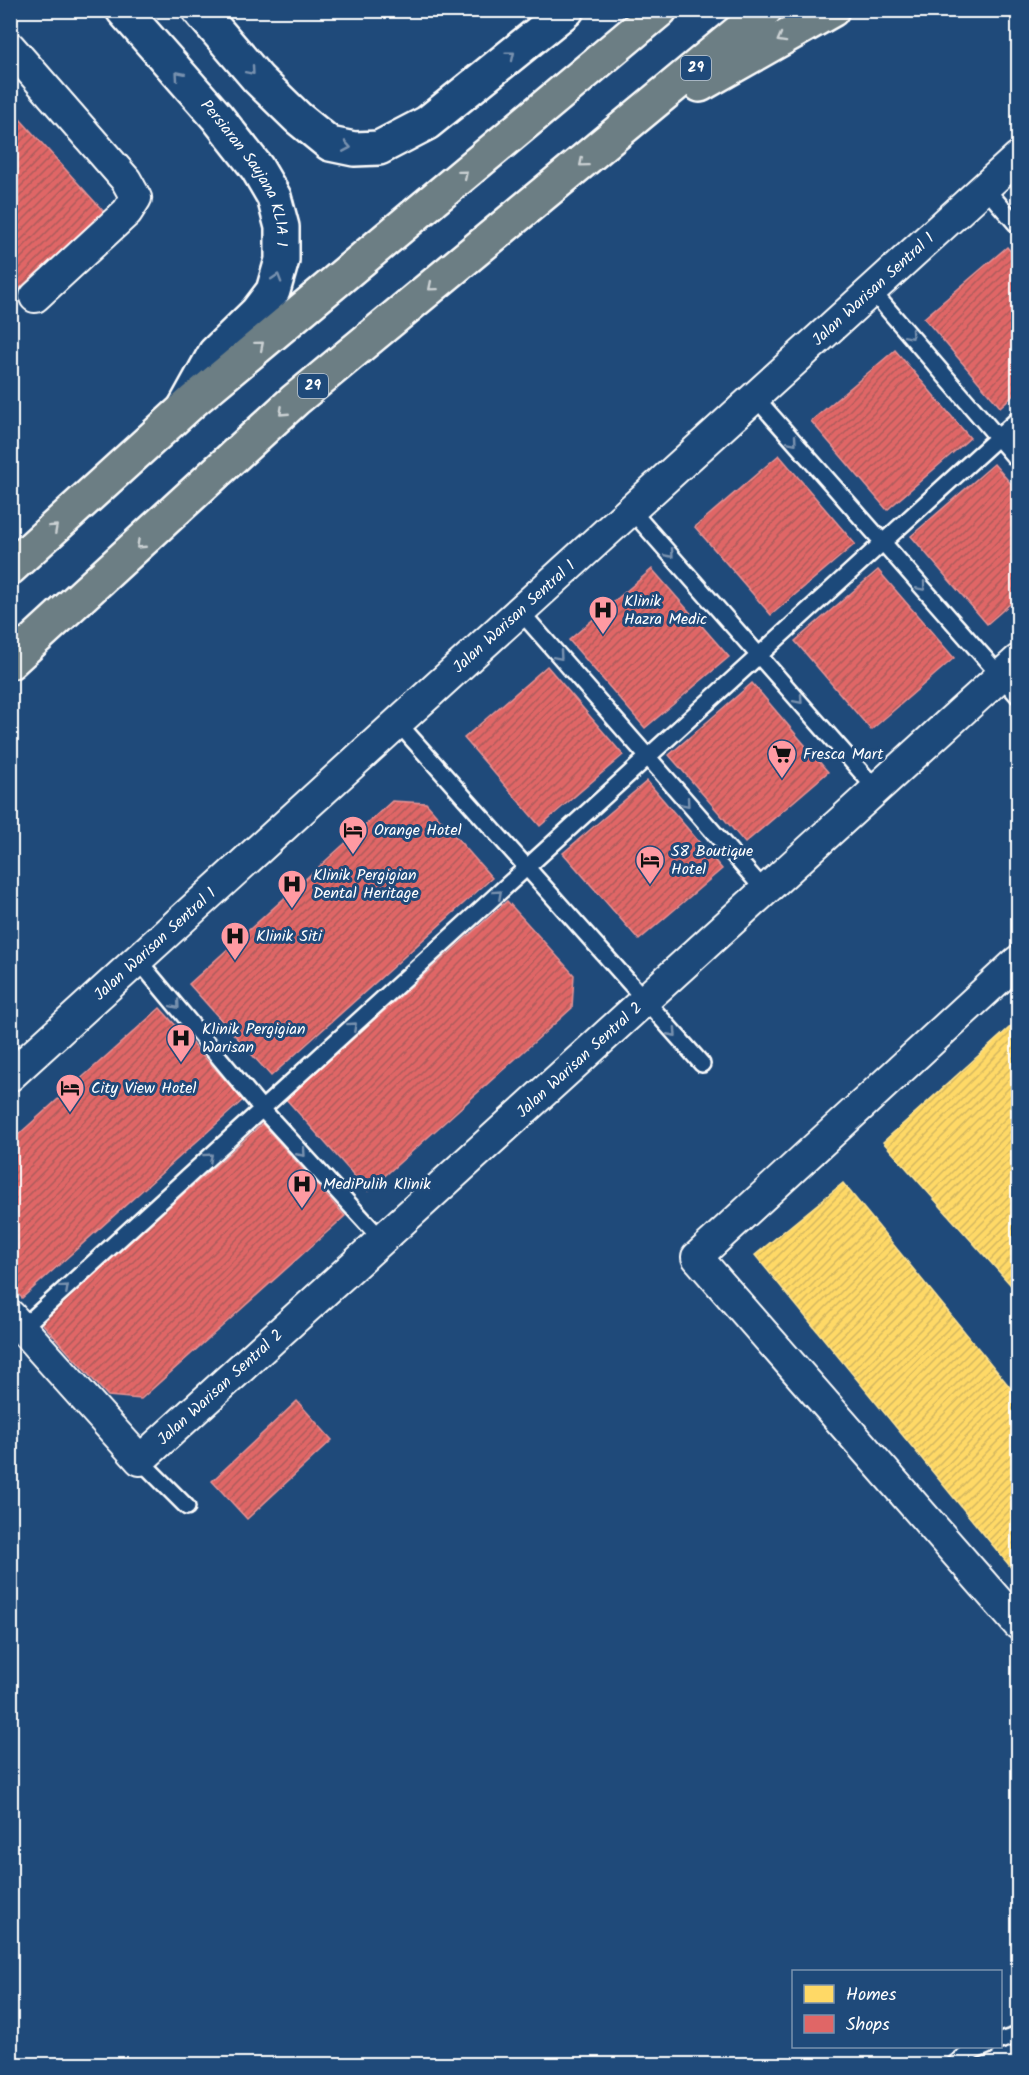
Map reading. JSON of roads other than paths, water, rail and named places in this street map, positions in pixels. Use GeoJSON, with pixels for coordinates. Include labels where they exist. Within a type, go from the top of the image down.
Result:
{"type":"FeatureCollection","features":[{"type":"Feature","properties":{"kind":"highway"},"geometry":{"type":"LineString","coordinates":[[610,51],[648,10]]}},
{"type":"Feature","properties":{"kind":"highway"},"geometry":{"type":"LineString","coordinates":[[10,568],[184,410],[660,10]]}},
{"type":"Feature","properties":{"kind":"highway","name":"29"},"geometry":{"type":"LineString","coordinates":[[10,662],[296,400],[765,10]]}},
{"type":"Feature","properties":{"kind":"highway"},"geometry":{"type":"LineString","coordinates":[[628,125],[832,10]]}},
{"type":"Feature","properties":{"kind":"street","name":"Persiaran Saujana KLIA 1"},"geometry":{"type":"LineString","coordinates":[[123,10],[217,117],[257,168],[274,197],[282,227],[282,260],[273,291],[256,312],[215,353],[184,410]]}},
{"type":"Feature","properties":{"kind":"street"},"geometry":{"type":"LineString","coordinates":[[199,10],[258,79],[298,118],[330,144],[354,149],[379,148],[427,123],[567,10]]}},
{"type":"Feature","properties":{"kind":"street"},"geometry":{"type":"LineString","coordinates":[[10,47],[126,180],[136,198],[127,212],[35,297]]}},
{"type":"Feature","properties":{"kind":"street","name":"Jalan Warisan Sentral 1"},"geometry":{"type":"LineString","coordinates":[[10,1076],[1018,157]]}},
{"type":"Feature","properties":{"kind":"street","name":"Jalan Warisan Sentral 2"},"geometry":{"type":"LineString","coordinates":[[140,1460],[877,790],[1013,678]]}},
{"type":"Feature","properties":{"kind":"street"},"geometry":{"type":"LineString","coordinates":[[1018,961],[697,1257],[1018,1624]]}},
{"type":"Feature","properties":{"kind":"street"},"geometry":{"type":"LineString","coordinates":[[16,1321],[140,1460]]}},
{"type":"Feature","properties":{"kind":"lane"},"geometry":{"type":"LineString","coordinates":[[985,188],[1018,226]]}},
{"type":"Feature","properties":{"kind":"lane"},"geometry":{"type":"LineString","coordinates":[[872,291],[1018,461]]}},
{"type":"Feature","properties":{"kind":"lane"},"geometry":{"type":"LineString","coordinates":[[755,397],[883,543],[1013,678]]}},
{"type":"Feature","properties":{"kind":"lane"},"geometry":{"type":"LineString","coordinates":[[16,1321],[262,1109],[1018,419]]}},
{"type":"Feature","properties":{"kind":"lane"},"geometry":{"type":"LineString","coordinates":[[631,510],[877,790]]}},
{"type":"Feature","properties":{"kind":"lane"},"geometry":{"type":"LineString","coordinates":[[520,611],[765,891]]}},
{"type":"Feature","properties":{"kind":"lane"},"geometry":{"type":"LineString","coordinates":[[398,723],[702,1064]]}},
{"type":"Feature","properties":{"kind":"lane"},"geometry":{"type":"LineString","coordinates":[[138,960],[262,1109],[382,1240]]}},
{"type":"Feature","properties":{"kind":"lane"},"geometry":{"type":"LineString","coordinates":[[140,1460],[187,1507]]}},
{"type":"Feature","properties":{"kind":"lane"},"geometry":{"type":"LineString","coordinates":[[1002,2040],[1018,2035]]}},
{"type":"Feature","properties":{"kind":"lane"},"geometry":{"type":"LineString","coordinates":[[955,2064],[968,2054],[982,2048]]}},
{"type":"Feature","properties":{"kind":"place","name":"Klinik Hazra Medic"},"geometry":{"type":"Point","coordinates":[603,636]}},
{"type":"Feature","properties":{"kind":"place","name":"Fresca Mart"},"geometry":{"type":"Point","coordinates":[782,780]}},
{"type":"Feature","properties":{"kind":"place","name":"Orange Hotel"},"geometry":{"type":"Point","coordinates":[353,856]}},
{"type":"Feature","properties":{"kind":"place","name":"S8 Boutique Hotel"},"geometry":{"type":"Point","coordinates":[650,886]}},
{"type":"Feature","properties":{"kind":"place","name":"Klinik Pergigian Dental Heritage"},"geometry":{"type":"Point","coordinates":[292,910]}},
{"type":"Feature","properties":{"kind":"place","name":"Klinik Siti"},"geometry":{"type":"Point","coordinates":[235,962]}},
{"type":"Feature","properties":{"kind":"place","name":"Klinik Pergigian Warisan"},"geometry":{"type":"Point","coordinates":[181,1064]}},
{"type":"Feature","properties":{"kind":"place","name":"City View Hotel"},"geometry":{"type":"Point","coordinates":[70,1114]}},
{"type":"Feature","properties":{"kind":"place","name":"MediPulih Klinik"},"geometry":{"type":"Point","coordinates":[302,1210]}}]}
